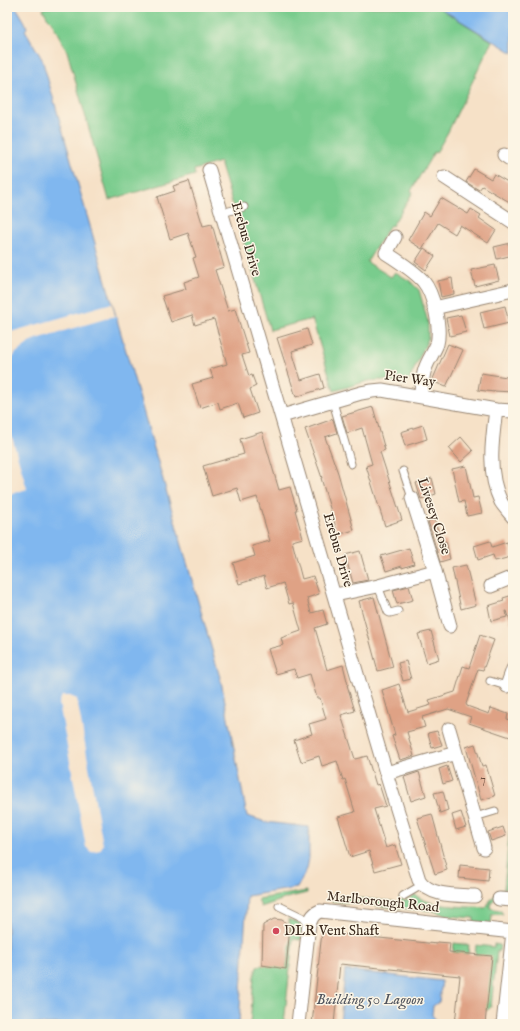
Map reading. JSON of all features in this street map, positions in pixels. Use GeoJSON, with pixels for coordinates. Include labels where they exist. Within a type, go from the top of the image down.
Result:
{"type":"FeatureCollection","features":[{"type":"Feature","properties":{"kind":"street","name":"Erebus Drive"},"geometry":{"type":"LineString","coordinates":[[209,170],[416,874],[422,885]]}},
{"type":"Feature","properties":{"kind":"street"},"geometry":{"type":"LineString","coordinates":[[444,178],[513,222]]}},
{"type":"Feature","properties":{"kind":"street"},"geometry":{"type":"LineString","coordinates":[[395,237],[386,253],[398,260],[423,282],[430,294],[438,328],[437,343],[422,378],[420,396]]}},
{"type":"Feature","properties":{"kind":"street"},"geometry":{"type":"LineString","coordinates":[[434,308],[513,290]]}},
{"type":"Feature","properties":{"kind":"street","name":"Pier Way"},"geometry":{"type":"LineString","coordinates":[[282,416],[372,391],[382,390],[496,410],[513,410]]}},
{"type":"Feature","properties":{"kind":"street"},"geometry":{"type":"LineString","coordinates":[[496,410],[491,456],[495,483],[502,503],[513,517]]}},
{"type":"Feature","properties":{"kind":"street","name":"Livesey Close"},"geometry":{"type":"LineString","coordinates":[[412,498],[435,571],[450,626]]}},
{"type":"Feature","properties":{"kind":"street","name":"Livesey Close"},"geometry":{"type":"LineString","coordinates":[[334,595],[378,586],[435,571]]}},
{"type":"Feature","properties":{"kind":"street"},"geometry":{"type":"LineString","coordinates":[[491,586],[513,577]]}},
{"type":"Feature","properties":{"kind":"street"},"geometry":{"type":"LineString","coordinates":[[510,687],[513,669]]}},
{"type":"Feature","properties":{"kind":"street"},"geometry":{"type":"LineString","coordinates":[[449,729],[484,848]]}},
{"type":"Feature","properties":{"kind":"street"},"geometry":{"type":"LineString","coordinates":[[386,773],[456,752]]}},
{"type":"Feature","properties":{"kind":"street"},"geometry":{"type":"LineString","coordinates":[[422,885],[433,892],[475,896]]}},
{"type":"Feature","properties":{"kind":"street"},"geometry":{"type":"LineString","coordinates":[[499,899],[513,900]]}},
{"type":"Feature","properties":{"kind":"street","name":"Marlborough Road"},"geometry":{"type":"LineString","coordinates":[[310,921],[312,916],[320,911],[513,932]]}},
{"type":"Feature","properties":{"kind":"street"},"geometry":{"type":"LineString","coordinates":[[298,1024],[310,921]]}},
{"type":"Feature","properties":{"kind":"street"},"geometry":{"type":"LineString","coordinates":[[503,1024],[509,1009],[513,932]]}},
{"type":"Feature","properties":{"kind":"lane"},"geometry":{"type":"LineString","coordinates":[[222,213],[244,207]]}},
{"type":"Feature","properties":{"kind":"lane"},"geometry":{"type":"LineString","coordinates":[[333,402],[352,464]]}},
{"type":"Feature","properties":{"kind":"lane","name":"Livesey Close"},"geometry":{"type":"LineString","coordinates":[[403,471],[412,498]]}},
{"type":"Feature","properties":{"kind":"lane"},"geometry":{"type":"LineString","coordinates":[[378,586],[388,612],[398,611]]}},
{"type":"Feature","properties":{"kind":"lane"},"geometry":{"type":"LineString","coordinates":[[490,680],[510,687]]}},
{"type":"Feature","properties":{"kind":"lane"},"geometry":{"type":"LineString","coordinates":[[475,817],[495,811]]}},
{"type":"Feature","properties":{"kind":"lane"},"geometry":{"type":"LineString","coordinates":[[403,896],[422,885]]}},
{"type":"Feature","properties":{"kind":"lane"},"geometry":{"type":"LineString","coordinates":[[279,906],[310,921]]}},
{"type":"Feature","properties":{"kind":"green space"},"geometry":{"type":"Polygon","coordinates":[[[47,7],[438,7],[492,41],[448,132],[436,153],[434,152],[411,191],[413,192],[392,226],[390,225],[367,262],[391,277],[395,272],[410,281],[419,290],[428,322],[428,339],[409,380],[406,383],[381,380],[368,381],[334,391],[312,319],[270,330],[220,162],[194,170],[195,175],[109,200],[67,51],[43,9],[47,7]]]}},
{"type":"Feature","properties":{"kind":"green space"},"geometry":{"type":"Polygon","coordinates":[[[513,793],[513,890],[505,888],[504,894],[501,893],[491,903],[490,908],[500,910],[503,914],[492,914],[491,924],[474,922],[474,918],[450,916],[430,910],[332,901],[332,896],[399,902],[400,897],[404,901],[415,895],[430,902],[439,904],[485,908],[501,889],[502,890],[504,888],[513,793]]]}},
{"type":"Feature","properties":{"kind":"green space"},"geometry":{"type":"Polygon","coordinates":[[[307,891],[307,893],[261,907],[258,899],[307,891]]]}},
{"type":"Feature","properties":{"kind":"green space"},"geometry":{"type":"Polygon","coordinates":[[[288,919],[300,924],[302,928],[301,940],[293,939],[284,1024],[250,1024],[254,977],[257,967],[262,965],[286,968],[291,938],[288,919]]]}},
{"type":"Feature","properties":{"kind":"green space"},"geometry":{"type":"Polygon","coordinates":[[[454,943],[469,945],[468,954],[453,952],[454,943]]]}},
{"type":"Feature","properties":{"kind":"green space"},"geometry":{"type":"Polygon","coordinates":[[[494,944],[500,945],[499,951],[497,951],[491,1007],[486,1011],[475,955],[476,945],[494,947],[494,944]]]}},
{"type":"Feature","properties":{"kind":"water"},"geometry":{"type":"Polygon","coordinates":[[[7,7],[16,7],[25,22],[27,28],[25,30],[42,59],[221,681],[247,816],[266,822],[309,827],[309,858],[307,869],[297,888],[247,896],[239,1024],[7,1024],[7,7]]]}},
{"type":"Feature","properties":{"kind":"water"},"geometry":{"type":"Polygon","coordinates":[[[438,7],[513,7],[513,53],[438,7]]]}},
{"type":"Feature","properties":{"kind":"water","name":"Building 50 Lagoon"},"geometry":{"type":"Polygon","coordinates":[[[345,970],[442,981],[439,1002],[433,1006],[432,1015],[437,1021],[437,1024],[340,1024],[345,970]]]}},
{"type":"Feature","properties":{"kind":"pier"},"geometry":{"type":"Polygon","coordinates":[[[112,303],[115,316],[33,340],[16,353],[7,366],[7,333],[112,303]]]}},
{"type":"Feature","properties":{"kind":"pier"},"geometry":{"type":"Polygon","coordinates":[[[7,420],[27,489],[7,495],[7,420]]]}},
{"type":"Feature","properties":{"kind":"pier"},"geometry":{"type":"Polygon","coordinates":[[[62,696],[70,696],[77,699],[103,845],[100,850],[91,852],[86,847],[59,703],[62,696]]]}},
{"type":"Feature","properties":{"kind":"building"},"geometry":{"type":"Polygon","coordinates":[[[474,169],[491,179],[494,174],[513,185],[513,204],[482,186],[479,190],[466,182],[474,169]]]}},
{"type":"Feature","properties":{"kind":"building"},"geometry":{"type":"Polygon","coordinates":[[[189,181],[203,226],[212,224],[224,267],[215,270],[228,311],[235,309],[249,353],[242,355],[249,376],[252,375],[256,386],[250,389],[258,413],[243,418],[238,403],[220,409],[218,402],[200,408],[192,384],[213,378],[210,369],[227,364],[214,319],[195,325],[192,315],[171,322],[162,296],[186,289],[184,282],[199,277],[193,258],[196,257],[188,233],[170,239],[157,197],[175,191],[173,186],[189,181]]]}},
{"type":"Feature","properties":{"kind":"building"},"geometry":{"type":"Polygon","coordinates":[[[441,198],[468,214],[471,209],[481,215],[479,218],[496,230],[488,243],[460,225],[455,234],[438,223],[422,249],[408,240],[424,212],[430,216],[441,198]]]}},
{"type":"Feature","properties":{"kind":"building"},"geometry":{"type":"Polygon","coordinates":[[[511,243],[513,255],[497,259],[494,247],[511,243]]]}},
{"type":"Feature","properties":{"kind":"building"},"geometry":{"type":"Polygon","coordinates":[[[424,248],[435,256],[426,270],[415,262],[424,248]]]}},
{"type":"Feature","properties":{"kind":"building"},"geometry":{"type":"Polygon","coordinates":[[[495,265],[499,280],[475,286],[471,270],[495,265]]]}},
{"type":"Feature","properties":{"kind":"building"},"geometry":{"type":"Polygon","coordinates":[[[452,278],[454,294],[441,297],[438,281],[452,278]]]}},
{"type":"Feature","properties":{"kind":"building"},"geometry":{"type":"Polygon","coordinates":[[[505,306],[509,323],[484,329],[480,312],[505,306]]]}},
{"type":"Feature","properties":{"kind":"building"},"geometry":{"type":"Polygon","coordinates":[[[461,315],[466,332],[450,336],[446,318],[461,315]]]}},
{"type":"Feature","properties":{"kind":"building"},"geometry":{"type":"Polygon","coordinates":[[[307,329],[312,345],[292,351],[301,380],[320,374],[324,388],[296,397],[277,338],[307,329]]]}},
{"type":"Feature","properties":{"kind":"building"},"geometry":{"type":"Polygon","coordinates":[[[448,344],[463,350],[446,387],[432,381],[448,344]]]}},
{"type":"Feature","properties":{"kind":"building"},"geometry":{"type":"Polygon","coordinates":[[[481,373],[513,378],[513,392],[478,390],[481,373]]]}},
{"type":"Feature","properties":{"kind":"building"},"geometry":{"type":"Polygon","coordinates":[[[373,407],[385,450],[380,452],[402,520],[385,526],[366,466],[372,464],[362,428],[347,433],[342,416],[373,407]]]}},
{"type":"Feature","properties":{"kind":"building"},"geometry":{"type":"Polygon","coordinates":[[[333,419],[337,433],[325,437],[338,473],[354,530],[338,535],[322,478],[305,429],[333,419]]]}},
{"type":"Feature","properties":{"kind":"building"},"geometry":{"type":"Polygon","coordinates":[[[423,425],[427,439],[405,446],[401,432],[423,425]]]}},
{"type":"Feature","properties":{"kind":"building"},"geometry":{"type":"Polygon","coordinates":[[[262,432],[279,490],[290,487],[297,510],[295,510],[303,538],[292,541],[302,579],[313,576],[319,594],[307,598],[311,613],[323,610],[327,624],[315,628],[327,670],[343,665],[355,711],[341,715],[355,759],[367,756],[376,785],[379,784],[386,806],[374,809],[386,848],[395,845],[401,864],[375,871],[369,851],[350,857],[338,817],[355,812],[345,779],[343,780],[337,761],[322,766],[319,756],[301,762],[294,740],[312,734],[309,724],[326,719],[320,698],[317,698],[310,674],[297,678],[294,669],[276,674],[268,649],[283,645],[281,638],[301,631],[293,603],[289,604],[283,583],[267,588],[264,576],[239,584],[233,563],[255,556],[252,546],[270,541],[257,497],[241,502],[237,488],[212,496],[203,466],[244,454],[240,439],[262,432]]]}},
{"type":"Feature","properties":{"kind":"building"},"geometry":{"type":"Polygon","coordinates":[[[461,437],[473,451],[461,462],[449,448],[461,437]]]}},
{"type":"Feature","properties":{"kind":"building"},"geometry":{"type":"Polygon","coordinates":[[[466,466],[473,498],[478,497],[482,513],[467,516],[464,501],[459,502],[452,469],[466,466]]]}},
{"type":"Feature","properties":{"kind":"building"},"geometry":{"type":"Polygon","coordinates":[[[432,478],[436,494],[421,499],[416,483],[432,478]]]}},
{"type":"Feature","properties":{"kind":"building"},"geometry":{"type":"Polygon","coordinates":[[[434,519],[442,542],[446,541],[450,559],[440,562],[428,521],[434,519]]]}},
{"type":"Feature","properties":{"kind":"building"},"geometry":{"type":"Polygon","coordinates":[[[490,541],[492,547],[507,542],[511,557],[495,561],[493,555],[478,560],[474,546],[490,541]]]}},
{"type":"Feature","properties":{"kind":"building"},"geometry":{"type":"Polygon","coordinates":[[[409,548],[414,564],[386,571],[381,556],[409,548]]]}},
{"type":"Feature","properties":{"kind":"building"},"geometry":{"type":"Polygon","coordinates":[[[360,551],[368,580],[353,583],[345,555],[360,551]]]}},
{"type":"Feature","properties":{"kind":"building"},"geometry":{"type":"Polygon","coordinates":[[[466,565],[476,605],[461,609],[452,568],[466,565]]]}},
{"type":"Feature","properties":{"kind":"building"},"geometry":{"type":"Polygon","coordinates":[[[409,586],[413,600],[397,604],[393,590],[409,586]]]}},
{"type":"Feature","properties":{"kind":"building"},"geometry":{"type":"Polygon","coordinates":[[[513,595],[513,622],[511,623],[507,611],[507,617],[491,621],[488,606],[504,601],[503,598],[513,595]]]}},
{"type":"Feature","properties":{"kind":"building"},"geometry":{"type":"Polygon","coordinates":[[[374,597],[393,667],[378,671],[359,601],[374,597]]]}},
{"type":"Feature","properties":{"kind":"building"},"geometry":{"type":"Polygon","coordinates":[[[431,631],[439,659],[427,663],[418,634],[431,631]]]}},
{"type":"Feature","properties":{"kind":"building"},"geometry":{"type":"Polygon","coordinates":[[[480,635],[494,640],[483,670],[478,669],[466,704],[467,706],[489,714],[491,708],[508,714],[507,719],[513,721],[513,738],[469,723],[471,717],[448,709],[422,717],[425,727],[407,732],[414,756],[400,760],[392,736],[395,735],[382,690],[399,684],[408,712],[431,705],[429,700],[455,692],[463,666],[469,668],[480,635]]]}},
{"type":"Feature","properties":{"kind":"building"},"geometry":{"type":"Polygon","coordinates":[[[406,661],[411,679],[403,681],[398,663],[406,661]]]}},
{"type":"Feature","properties":{"kind":"building"},"geometry":{"type":"Polygon","coordinates":[[[437,731],[442,745],[432,748],[428,733],[437,731]]]}},
{"type":"Feature","properties":{"kind":"building"},"geometry":{"type":"Polygon","coordinates":[[[475,744],[482,766],[486,765],[495,796],[481,800],[466,747],[475,744]]]}},
{"type":"Feature","properties":{"kind":"building"},"geometry":{"type":"Polygon","coordinates":[[[447,766],[452,781],[443,784],[439,769],[447,766]]]}},
{"type":"Feature","properties":{"kind":"building"},"geometry":{"type":"Polygon","coordinates":[[[419,772],[426,796],[411,801],[404,777],[419,772]]]}},
{"type":"Feature","properties":{"kind":"building"},"geometry":{"type":"Polygon","coordinates":[[[443,791],[448,810],[440,813],[434,793],[443,791]]]}},
{"type":"Feature","properties":{"kind":"building"},"geometry":{"type":"Polygon","coordinates":[[[461,812],[466,827],[456,830],[452,815],[461,812]]]}},
{"type":"Feature","properties":{"kind":"building"},"geometry":{"type":"Polygon","coordinates":[[[432,814],[447,870],[435,874],[417,818],[432,814]]]}},
{"type":"Feature","properties":{"kind":"building"},"geometry":{"type":"Polygon","coordinates":[[[503,827],[506,836],[491,841],[488,832],[503,827]]]}},
{"type":"Feature","properties":{"kind":"building"},"geometry":{"type":"Polygon","coordinates":[[[460,865],[489,868],[488,881],[459,878],[460,865]]]}},
{"type":"Feature","properties":{"kind":"building"},"geometry":{"type":"Polygon","coordinates":[[[274,919],[282,920],[290,926],[286,969],[262,965],[263,925],[274,919]]]}},
{"type":"Feature","properties":{"kind":"building"},"geometry":{"type":"Polygon","coordinates":[[[322,932],[437,944],[437,942],[450,943],[449,952],[492,956],[485,1024],[455,1024],[460,976],[340,964],[334,1024],[312,1024],[322,932]]]}},
{"type":"Feature","properties":{"kind":"place","name":"DLR Vent Shaft"},"geometry":{"type":"Point","coordinates":[276,931]}}]}
